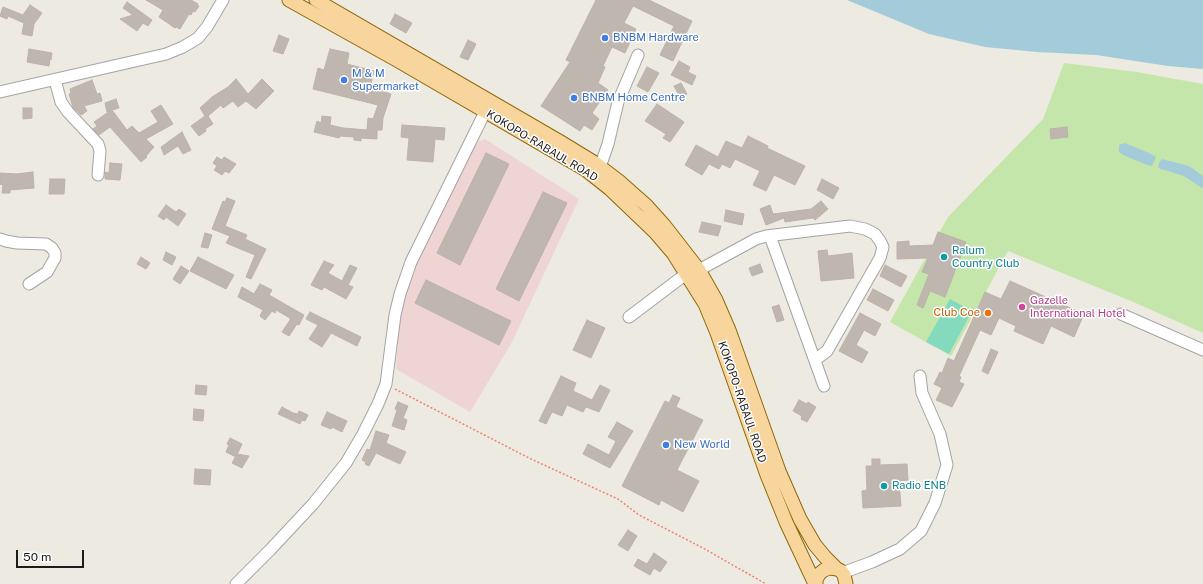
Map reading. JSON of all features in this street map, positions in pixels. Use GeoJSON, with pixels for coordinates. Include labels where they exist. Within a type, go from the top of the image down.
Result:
{"type":"FeatureCollection","features":[{"type":"Feature","properties":{"kind":"main road","name":"KOKOPO-RABAUL ROAD"},"geometry":{"type":"LineString","coordinates":[[289,0],[395,59],[586,170],[636,212],[655,232],[673,254],[705,304],[717,333],[767,475],[786,522],[816,584]]}},
{"type":"Feature","properties":{"kind":"main road","name":"KOKOPO-RABAUL ROAD"},"geometry":{"type":"LineString","coordinates":[[316,0],[559,141],[600,167],[646,205],[664,225],[699,270],[716,300],[729,330],[779,471],[800,519],[815,545],[842,575]]}},
{"type":"Feature","properties":{"kind":"main road"},"geometry":{"type":"LineString","coordinates":[[816,584],[819,574],[824,570],[830,568],[842,575]]}},
{"type":"Feature","properties":{"kind":"street"},"geometry":{"type":"LineString","coordinates":[[0,92],[166,54],[183,47],[198,38],[207,27],[223,0]]}},
{"type":"Feature","properties":{"kind":"street"},"geometry":{"type":"LineString","coordinates":[[600,167],[608,144],[618,102],[638,55]]}},
{"type":"Feature","properties":{"kind":"street"},"geometry":{"type":"LineString","coordinates":[[54,80],[62,102],[68,112],[98,144],[100,152],[98,175]]}},
{"type":"Feature","properties":{"kind":"street"},"geometry":{"type":"LineString","coordinates":[[236,584],[313,504],[346,463],[375,410],[386,384],[395,316],[400,294],[409,268],[485,112]]}},
{"type":"Feature","properties":{"kind":"street"},"geometry":{"type":"LineString","coordinates":[[699,270],[756,239],[770,236],[850,226],[865,229],[875,234],[883,247],[876,267],[827,351],[815,360]]}},
{"type":"Feature","properties":{"kind":"street"},"geometry":{"type":"LineString","coordinates":[[770,236],[824,386]]}},
{"type":"Feature","properties":{"kind":"street"},"geometry":{"type":"LineString","coordinates":[[0,238],[17,243],[46,244],[52,248],[55,253],[55,258],[47,272],[29,284]]}},
{"type":"Feature","properties":{"kind":"street"},"geometry":{"type":"LineString","coordinates":[[629,317],[686,274]]}},
{"type":"Feature","properties":{"kind":"street"},"geometry":{"type":"LineString","coordinates":[[1121,314],[1203,350]]}},
{"type":"Feature","properties":{"kind":"street"},"geometry":{"type":"LineString","coordinates":[[842,575],[900,549],[921,531],[935,503],[947,465],[940,434],[922,393],[920,376]]}},
{"type":"Feature","properties":{"kind":"path"},"geometry":{"type":"LineString","coordinates":[[386,384],[524,456],[618,499],[639,514],[766,584]]}},
{"type":"Feature","properties":{"kind":"shaded area"},"geometry":{"type":"Polygon","coordinates":[[[485,139],[579,199],[512,342],[470,412],[396,369],[400,315],[407,274],[475,143],[485,139]]]}},
{"type":"Feature","properties":{"kind":"green space"},"geometry":{"type":"Polygon","coordinates":[[[1064,63],[1137,72],[1203,84],[1203,333],[1131,301],[1008,251],[951,356],[890,322],[948,217],[1043,119],[1064,63]]]}},
{"type":"Feature","properties":{"kind":"green space"},"geometry":{"type":"Polygon","coordinates":[[[950,299],[972,311],[949,354],[926,342],[950,299]]]}},
{"type":"Feature","properties":{"kind":"water"},"geometry":{"type":"Polygon","coordinates":[[[847,0],[1203,0],[1203,69],[1168,66],[1096,55],[1037,52],[985,47],[929,34],[847,0]]]}},
{"type":"Feature","properties":{"kind":"water"},"geometry":{"type":"Polygon","coordinates":[[[1125,143],[1156,157],[1152,166],[1119,152],[1119,145],[1125,143]]]}},
{"type":"Feature","properties":{"kind":"water"},"geometry":{"type":"Polygon","coordinates":[[[1162,159],[1189,166],[1203,176],[1203,187],[1202,188],[1184,176],[1158,168],[1162,159]]]}},
{"type":"Feature","properties":{"kind":"building"},"geometry":{"type":"Polygon","coordinates":[[[146,0],[191,0],[199,6],[195,12],[193,11],[191,15],[189,14],[180,29],[175,28],[159,17],[163,10],[146,0]]]}},
{"type":"Feature","properties":{"kind":"building"},"geometry":{"type":"Polygon","coordinates":[[[596,0],[649,0],[692,21],[673,61],[660,55],[674,26],[633,6],[624,23],[636,29],[625,53],[612,47],[603,66],[605,67],[598,83],[608,90],[592,113],[599,119],[592,130],[584,125],[580,131],[541,106],[570,62],[566,60],[596,0]]]}},
{"type":"Feature","properties":{"kind":"building"},"geometry":{"type":"Polygon","coordinates":[[[127,2],[152,20],[148,26],[143,23],[137,31],[120,19],[133,15],[123,8],[127,2]]]}},
{"type":"Feature","properties":{"kind":"building"},"geometry":{"type":"Polygon","coordinates":[[[30,5],[42,13],[34,24],[32,36],[22,34],[24,23],[8,16],[7,19],[0,16],[3,7],[23,15],[30,5]]]}},
{"type":"Feature","properties":{"kind":"building"},"geometry":{"type":"Polygon","coordinates":[[[395,14],[412,23],[406,33],[390,24],[395,14]]]}},
{"type":"Feature","properties":{"kind":"building"},"geometry":{"type":"Polygon","coordinates":[[[279,35],[289,39],[283,54],[273,51],[279,35]]]}},
{"type":"Feature","properties":{"kind":"building"},"geometry":{"type":"Polygon","coordinates":[[[468,40],[476,44],[468,60],[460,57],[468,40]]]}},
{"type":"Feature","properties":{"kind":"building"},"geometry":{"type":"Polygon","coordinates":[[[29,49],[52,53],[49,66],[27,62],[29,49]]]}},
{"type":"Feature","properties":{"kind":"building","name":"M & M Supermarket"},"geometry":{"type":"Polygon","coordinates":[[[330,49],[349,53],[347,64],[374,71],[370,87],[391,94],[383,118],[382,130],[377,130],[377,139],[361,138],[361,141],[354,140],[354,137],[340,136],[339,138],[314,132],[317,121],[321,123],[322,116],[331,117],[330,125],[343,128],[367,130],[368,118],[373,119],[378,105],[313,89],[318,68],[324,70],[330,49]]]}},
{"type":"Feature","properties":{"kind":"building"},"geometry":{"type":"Polygon","coordinates":[[[679,61],[690,67],[688,72],[696,76],[692,85],[671,75],[679,61]]]}},
{"type":"Feature","properties":{"kind":"building"},"geometry":{"type":"Polygon","coordinates":[[[647,67],[659,73],[648,92],[637,86],[647,67]]]}},
{"type":"Feature","properties":{"kind":"building"},"geometry":{"type":"Polygon","coordinates":[[[236,79],[248,94],[262,79],[274,91],[256,109],[246,101],[238,107],[233,101],[223,108],[221,105],[208,116],[213,124],[205,129],[206,131],[199,136],[191,126],[205,116],[200,108],[212,97],[228,87],[236,79]]]}},
{"type":"Feature","properties":{"kind":"building"},"geometry":{"type":"Polygon","coordinates":[[[92,80],[97,94],[100,93],[102,101],[84,106],[87,111],[81,115],[73,107],[69,94],[71,93],[70,89],[92,80]]]}},
{"type":"Feature","properties":{"kind":"building"},"geometry":{"type":"Polygon","coordinates":[[[681,83],[687,94],[680,97],[674,86],[681,83]]]}},
{"type":"Feature","properties":{"kind":"building"},"geometry":{"type":"Polygon","coordinates":[[[116,99],[119,108],[112,110],[127,130],[132,126],[139,133],[158,122],[151,111],[161,105],[173,124],[146,139],[154,147],[146,156],[147,157],[141,162],[110,127],[99,135],[93,129],[97,126],[94,122],[110,111],[107,112],[105,103],[116,99]]]}},
{"type":"Feature","properties":{"kind":"building"},"geometry":{"type":"Polygon","coordinates":[[[657,104],[684,122],[670,142],[663,138],[666,134],[645,121],[657,104]]]}},
{"type":"Feature","properties":{"kind":"building"},"geometry":{"type":"Polygon","coordinates":[[[23,108],[32,108],[32,118],[23,119],[23,108]]]}},
{"type":"Feature","properties":{"kind":"building"},"geometry":{"type":"Polygon","coordinates":[[[402,125],[445,128],[444,140],[435,139],[433,162],[407,160],[409,138],[401,137],[402,125]]]}},
{"type":"Feature","properties":{"kind":"building"},"geometry":{"type":"Polygon","coordinates":[[[1067,127],[1068,137],[1051,139],[1050,129],[1067,127]]]}},
{"type":"Feature","properties":{"kind":"building"},"geometry":{"type":"Polygon","coordinates":[[[182,132],[191,150],[183,154],[178,146],[164,155],[161,147],[182,132]]]}},
{"type":"Feature","properties":{"kind":"building"},"geometry":{"type":"Polygon","coordinates":[[[748,136],[768,146],[767,148],[805,166],[795,185],[774,175],[766,191],[753,185],[760,171],[735,159],[730,168],[722,164],[719,169],[709,164],[702,175],[685,165],[696,145],[718,157],[726,141],[742,148],[748,136]]]}},
{"type":"Feature","properties":{"kind":"building"},"geometry":{"type":"Polygon","coordinates":[[[486,153],[509,164],[460,265],[437,253],[486,153]]]}},
{"type":"Feature","properties":{"kind":"building"},"geometry":{"type":"Polygon","coordinates":[[[217,157],[222,160],[224,157],[236,164],[229,173],[225,171],[222,175],[214,170],[217,166],[213,163],[217,157]]]}},
{"type":"Feature","properties":{"kind":"building"},"geometry":{"type":"Polygon","coordinates":[[[110,163],[122,164],[120,180],[105,179],[105,172],[109,173],[110,163]]]}},
{"type":"Feature","properties":{"kind":"building"},"geometry":{"type":"Polygon","coordinates":[[[33,172],[34,188],[10,190],[10,193],[2,193],[3,185],[0,184],[0,173],[17,174],[33,172]]]}},
{"type":"Feature","properties":{"kind":"building"},"geometry":{"type":"Polygon","coordinates":[[[50,179],[65,179],[64,194],[49,194],[50,179]]]}},
{"type":"Feature","properties":{"kind":"building"},"geometry":{"type":"Polygon","coordinates":[[[822,179],[839,188],[833,199],[817,190],[822,179]]]}},
{"type":"Feature","properties":{"kind":"building"},"geometry":{"type":"Polygon","coordinates":[[[543,192],[567,203],[519,301],[496,289],[543,192]]]}},
{"type":"Feature","properties":{"kind":"building"},"geometry":{"type":"Polygon","coordinates":[[[227,198],[235,201],[225,226],[247,235],[245,239],[266,249],[251,279],[246,277],[255,255],[226,243],[230,236],[212,229],[223,201],[225,202],[227,198]]]}},
{"type":"Feature","properties":{"kind":"building"},"geometry":{"type":"Polygon","coordinates":[[[821,201],[828,209],[815,220],[813,218],[785,222],[784,218],[766,225],[760,209],[770,205],[773,214],[811,209],[821,201]]]}},
{"type":"Feature","properties":{"kind":"building"},"geometry":{"type":"Polygon","coordinates":[[[166,205],[176,212],[179,209],[186,214],[178,226],[166,217],[164,220],[158,216],[166,205]]]}},
{"type":"Feature","properties":{"kind":"building"},"geometry":{"type":"Polygon","coordinates":[[[726,210],[744,214],[742,225],[724,221],[726,210]]]}},
{"type":"Feature","properties":{"kind":"building"},"geometry":{"type":"Polygon","coordinates":[[[702,222],[721,226],[718,236],[699,232],[702,222]]]}},
{"type":"Feature","properties":{"kind":"building","name":"Ralum Country Club"},"geometry":{"type":"Polygon","coordinates":[[[938,232],[966,242],[945,297],[930,291],[923,308],[917,305],[929,274],[922,272],[928,258],[897,259],[897,242],[909,241],[909,246],[933,245],[938,232]]]}},
{"type":"Feature","properties":{"kind":"building"},"geometry":{"type":"Polygon","coordinates":[[[205,233],[212,235],[208,248],[201,247],[205,233]]]}},
{"type":"Feature","properties":{"kind":"building"},"geometry":{"type":"Polygon","coordinates":[[[827,250],[828,256],[852,253],[854,278],[821,281],[818,251],[827,250]]]}},
{"type":"Feature","properties":{"kind":"building"},"geometry":{"type":"Polygon","coordinates":[[[166,252],[176,257],[172,265],[163,260],[166,252]]]}},
{"type":"Feature","properties":{"kind":"building"},"geometry":{"type":"Polygon","coordinates":[[[141,257],[150,263],[146,269],[137,264],[141,257]]]}},
{"type":"Feature","properties":{"kind":"building"},"geometry":{"type":"Polygon","coordinates":[[[198,257],[234,275],[226,289],[190,271],[198,257]]]}},
{"type":"Feature","properties":{"kind":"building"},"geometry":{"type":"Polygon","coordinates":[[[324,261],[334,265],[328,273],[342,281],[350,265],[357,268],[348,285],[353,287],[346,299],[324,287],[322,290],[311,285],[324,261]]]}},
{"type":"Feature","properties":{"kind":"building"},"geometry":{"type":"Polygon","coordinates":[[[760,264],[763,272],[752,276],[749,268],[760,264]]]}},
{"type":"Feature","properties":{"kind":"building"},"geometry":{"type":"Polygon","coordinates":[[[885,265],[907,276],[901,287],[880,276],[885,265]]]}},
{"type":"Feature","properties":{"kind":"building"},"geometry":{"type":"Polygon","coordinates":[[[181,266],[189,271],[180,284],[173,279],[181,266]]]}},
{"type":"Feature","properties":{"kind":"building"},"geometry":{"type":"Polygon","coordinates":[[[426,280],[511,321],[499,345],[415,303],[426,280]]]}},
{"type":"Feature","properties":{"kind":"building","name":"Gazelle International Hotel"},"geometry":{"type":"Polygon","coordinates":[[[1010,281],[1084,314],[1074,337],[1051,326],[1043,344],[1014,331],[1016,326],[999,318],[991,335],[980,330],[959,376],[961,377],[959,382],[964,384],[952,407],[936,400],[942,388],[934,384],[940,372],[942,373],[948,358],[954,361],[985,292],[1001,299],[1010,281]]]}},
{"type":"Feature","properties":{"kind":"building"},"geometry":{"type":"Polygon","coordinates":[[[260,284],[272,290],[269,295],[304,315],[299,325],[297,324],[289,336],[282,332],[290,318],[276,310],[275,313],[272,311],[265,320],[260,316],[263,310],[238,297],[242,287],[254,294],[260,284]]]}},
{"type":"Feature","properties":{"kind":"building"},"geometry":{"type":"Polygon","coordinates":[[[873,289],[894,300],[888,311],[867,300],[873,289]]]}},
{"type":"Feature","properties":{"kind":"building"},"geometry":{"type":"Polygon","coordinates":[[[779,305],[784,320],[777,322],[772,307],[779,305]]]}},
{"type":"Feature","properties":{"kind":"building"},"geometry":{"type":"Polygon","coordinates":[[[310,312],[361,337],[357,346],[331,333],[322,347],[309,339],[318,325],[306,319],[310,312]]]}},
{"type":"Feature","properties":{"kind":"building"},"geometry":{"type":"Polygon","coordinates":[[[860,313],[881,324],[875,336],[864,330],[856,345],[868,352],[862,363],[839,351],[860,313]]]}},
{"type":"Feature","properties":{"kind":"building"},"geometry":{"type":"Polygon","coordinates":[[[587,320],[605,328],[591,358],[573,350],[587,320]]]}},
{"type":"Feature","properties":{"kind":"building"},"geometry":{"type":"Polygon","coordinates":[[[991,349],[998,352],[988,374],[982,371],[991,349]]]}},
{"type":"Feature","properties":{"kind":"building"},"geometry":{"type":"Polygon","coordinates":[[[561,376],[576,383],[573,391],[592,400],[600,385],[610,390],[599,412],[586,407],[583,412],[567,405],[562,416],[552,412],[546,424],[539,421],[561,376]]]}},
{"type":"Feature","properties":{"kind":"building"},"geometry":{"type":"Polygon","coordinates":[[[196,385],[207,386],[206,395],[195,394],[196,385]]]}},
{"type":"Feature","properties":{"kind":"building","name":"New World"},"geometry":{"type":"Polygon","coordinates":[[[673,395],[680,398],[676,407],[703,420],[677,470],[699,481],[683,512],[661,500],[659,505],[622,486],[665,401],[669,403],[673,395]]]}},
{"type":"Feature","properties":{"kind":"building"},"geometry":{"type":"Polygon","coordinates":[[[799,400],[807,404],[808,402],[816,407],[807,422],[801,419],[802,416],[793,411],[799,400]]]}},
{"type":"Feature","properties":{"kind":"building"},"geometry":{"type":"Polygon","coordinates":[[[398,402],[408,406],[403,418],[407,420],[404,430],[392,426],[397,410],[395,409],[398,402]]]}},
{"type":"Feature","properties":{"kind":"building"},"geometry":{"type":"Polygon","coordinates":[[[282,407],[293,413],[298,414],[299,411],[308,415],[305,421],[302,420],[300,424],[278,414],[282,407]]]}},
{"type":"Feature","properties":{"kind":"building"},"geometry":{"type":"Polygon","coordinates":[[[194,409],[204,410],[203,421],[193,420],[194,409]]]}},
{"type":"Feature","properties":{"kind":"building"},"geometry":{"type":"Polygon","coordinates":[[[327,412],[347,421],[342,432],[332,427],[331,429],[321,425],[327,412]]]}},
{"type":"Feature","properties":{"kind":"building"},"geometry":{"type":"Polygon","coordinates":[[[617,422],[633,431],[610,468],[583,454],[588,444],[609,455],[616,441],[608,437],[617,422]]]}},
{"type":"Feature","properties":{"kind":"building"},"geometry":{"type":"Polygon","coordinates":[[[376,431],[389,435],[386,443],[406,452],[400,464],[376,453],[369,466],[362,460],[367,449],[370,450],[376,431]]]}},
{"type":"Feature","properties":{"kind":"building"},"geometry":{"type":"Polygon","coordinates":[[[230,438],[242,444],[236,457],[226,452],[229,445],[227,444],[230,438]]]}},
{"type":"Feature","properties":{"kind":"building"},"geometry":{"type":"Polygon","coordinates":[[[237,454],[249,456],[242,468],[232,463],[237,454]]]}},
{"type":"Feature","properties":{"kind":"building","name":"Radio ENB"},"geometry":{"type":"Polygon","coordinates":[[[872,459],[880,459],[880,465],[907,464],[908,480],[899,481],[901,506],[863,508],[862,491],[867,490],[866,466],[872,466],[872,459]]]}},
{"type":"Feature","properties":{"kind":"building"},"geometry":{"type":"Polygon","coordinates":[[[195,469],[211,470],[210,485],[194,484],[195,469]]]}},
{"type":"Feature","properties":{"kind":"building"},"geometry":{"type":"Polygon","coordinates":[[[628,530],[637,536],[628,551],[618,545],[628,530]]]}},
{"type":"Feature","properties":{"kind":"building"},"geometry":{"type":"Polygon","coordinates":[[[654,553],[667,562],[660,572],[654,568],[650,575],[634,566],[638,559],[647,564],[654,553]]]}},
{"type":"Feature","properties":{"kind":"place","name":"BNBM Hardware"},"geometry":{"type":"Point","coordinates":[605,38]}},
{"type":"Feature","properties":{"kind":"place","name":"M & M Supermarket"},"geometry":{"type":"Point","coordinates":[344,80]}},
{"type":"Feature","properties":{"kind":"place","name":"BNBM Home Centre"},"geometry":{"type":"Point","coordinates":[574,98]}},
{"type":"Feature","properties":{"kind":"place","name":"Ralum Country Club"},"geometry":{"type":"Point","coordinates":[944,257]}},
{"type":"Feature","properties":{"kind":"place","name":"Gazelle International Hotel"},"geometry":{"type":"Point","coordinates":[1022,307]}},
{"type":"Feature","properties":{"kind":"place","name":"Club Coe"},"geometry":{"type":"Point","coordinates":[988,313]}},
{"type":"Feature","properties":{"kind":"place","name":"New World"},"geometry":{"type":"Point","coordinates":[666,445]}},
{"type":"Feature","properties":{"kind":"place","name":"Radio ENB"},"geometry":{"type":"Point","coordinates":[884,486]}}]}
